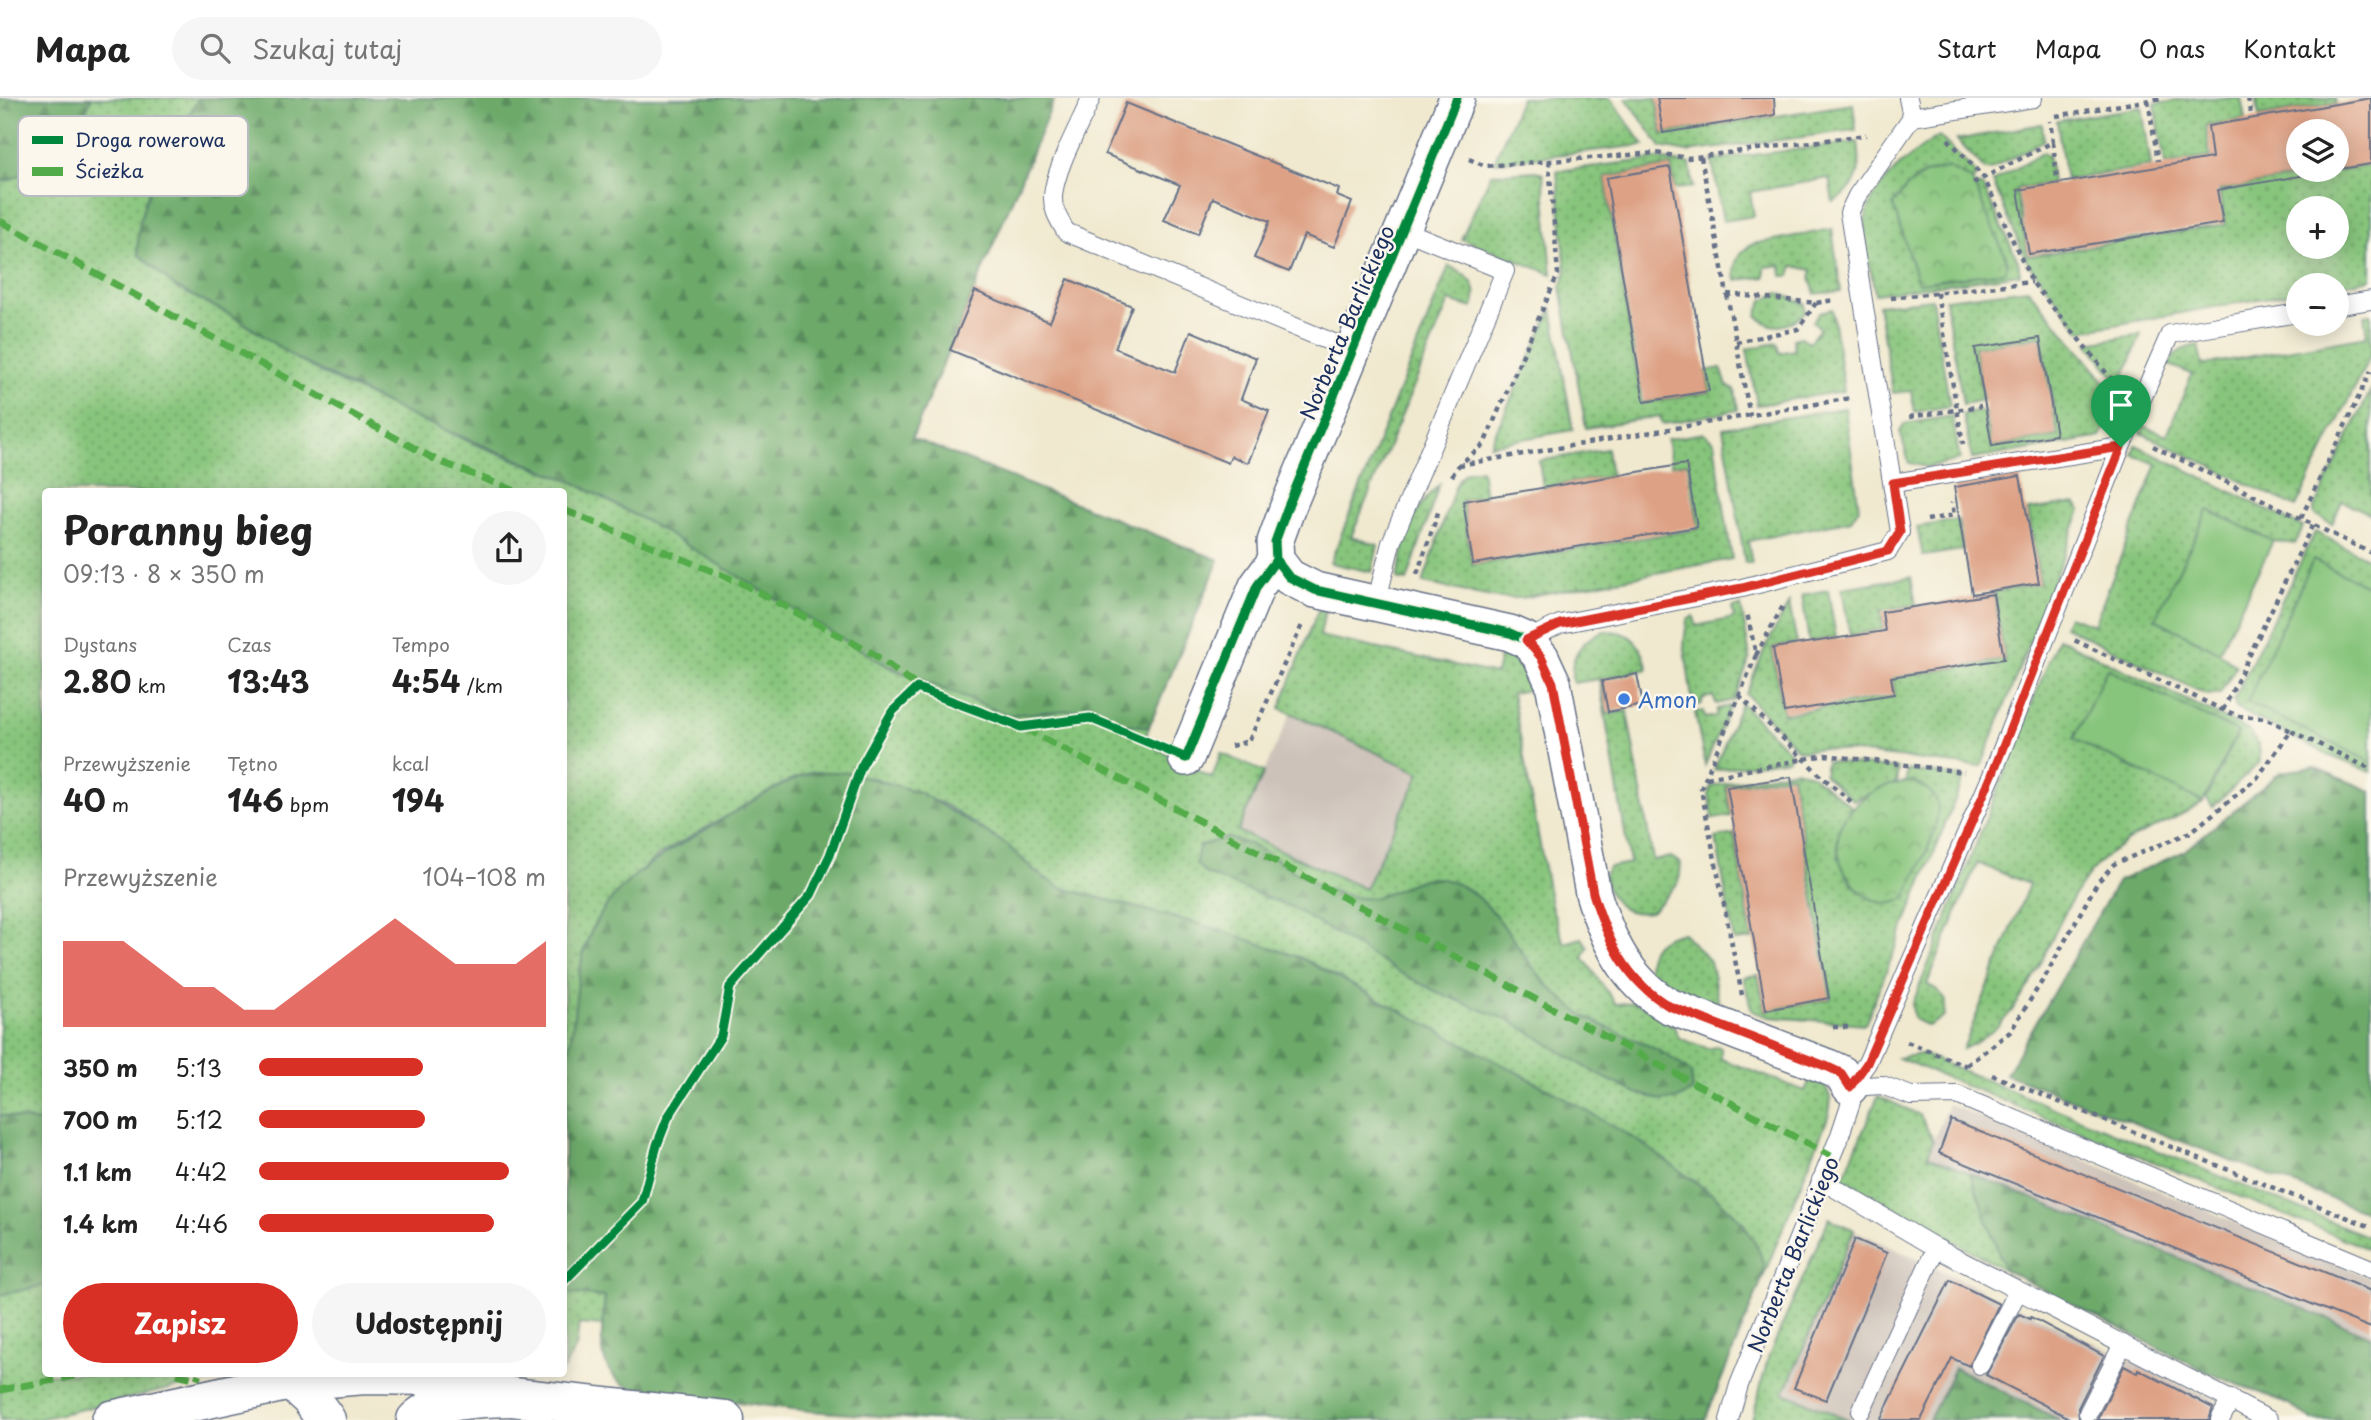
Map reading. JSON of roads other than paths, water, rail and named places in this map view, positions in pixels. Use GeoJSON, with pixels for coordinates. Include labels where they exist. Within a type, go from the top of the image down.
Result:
{"type":"FeatureCollection","features":[{"type":"Feature","properties":{"kind":"street","name":"Norberta Barlickiego"},"geometry":{"type":"LineString","coordinates":[[1186,758],[1257,586],[1276,560],[1275,542],[1457,98]]}},
{"type":"Feature","properties":{"kind":"street"},"geometry":{"type":"LineString","coordinates":[[1276,560],[1289,577],[1315,590],[1489,628],[1526,640],[1541,657],[1553,683],[1593,893],[1602,923],[1625,965],[1651,996],[1669,1006],[1828,1067],[1841,1073],[1850,1087]]}},
{"type":"Feature","properties":{"kind":"street"},"geometry":{"type":"LineString","coordinates":[[111,1420],[291,1381],[340,1377]]}},
{"type":"Feature","properties":{"kind":"street"},"geometry":{"type":"LineString","coordinates":[[435,1377],[512,1397],[725,1420]]}},
{"type":"Feature","properties":{"kind":"street"},"geometry":{"type":"LineString","coordinates":[[291,1381],[292,1420]]}},
{"type":"Feature","properties":{"kind":"street"},"geometry":{"type":"LineString","coordinates":[[291,1381],[310,1398],[326,1420]]}},
{"type":"Feature","properties":{"kind":"street"},"geometry":{"type":"LineString","coordinates":[[416,1420],[427,1410],[464,1399],[512,1397]]}},
{"type":"Feature","properties":{"kind":"lane"},"geometry":{"type":"LineString","coordinates":[[1091,98],[1056,182],[1053,199],[1057,216],[1066,232],[1353,351]]}},
{"type":"Feature","properties":{"kind":"lane"},"geometry":{"type":"LineString","coordinates":[[1526,640],[1560,624],[1742,588],[1888,551],[1900,532],[1880,393],[1849,213],[1857,196],[1907,124],[1908,98]]}},
{"type":"Feature","properties":{"kind":"lane"},"geometry":{"type":"LineString","coordinates":[[1907,124],[2033,98]]}},
{"type":"Feature","properties":{"kind":"lane"},"geometry":{"type":"LineString","coordinates":[[1376,604],[1391,543],[1505,271],[1403,230]]}},
{"type":"Feature","properties":{"kind":"lane"},"geometry":{"type":"LineString","coordinates":[[2349,304],[2371,300]]}},
{"type":"Feature","properties":{"kind":"lane","name":"Norberta Barlickiego"},"geometry":{"type":"LineString","coordinates":[[1729,1420],[1739,1385],[1851,1102],[1850,1087],[1867,1063],[1992,775],[2124,440],[2170,334],[2286,315]]}},
{"type":"Feature","properties":{"kind":"lane"},"geometry":{"type":"LineString","coordinates":[[1893,483],[2124,440]]}},
{"type":"Feature","properties":{"kind":"lane"},"geometry":{"type":"LineString","coordinates":[[1850,1087],[1882,1085],[1911,1096],[1956,1095],[2371,1269]]}},
{"type":"Feature","properties":{"kind":"lane"},"geometry":{"type":"LineString","coordinates":[[1821,1180],[1936,1248],[2269,1420]]}},
{"type":"Feature","properties":{"kind":"lane"},"geometry":{"type":"LineString","coordinates":[[1861,1411],[1936,1248]]}},
{"type":"Feature","properties":{"kind":"lane"},"geometry":{"type":"LineString","coordinates":[[1980,1365],[2018,1291]]}},
{"type":"Feature","properties":{"kind":"lane"},"geometry":{"type":"LineString","coordinates":[[2088,1413],[2123,1344]]}},
{"type":"Feature","properties":{"kind":"lane"},"geometry":{"type":"LineString","coordinates":[[2220,1420],[2231,1399]]}},
{"type":"Feature","properties":{"kind":"place","name":"Amon"},"geometry":{"type":"Point","coordinates":[1624,699]}}]}
